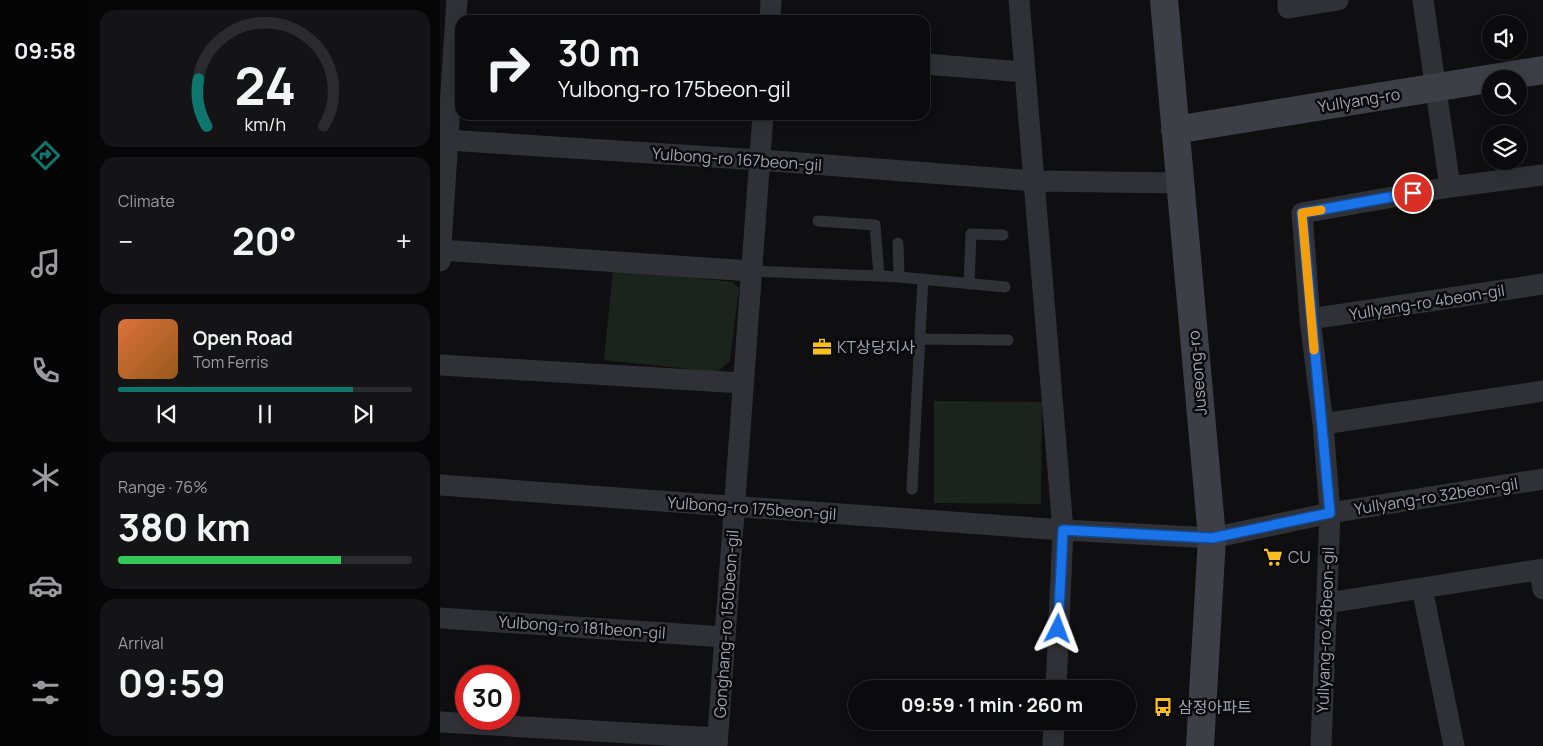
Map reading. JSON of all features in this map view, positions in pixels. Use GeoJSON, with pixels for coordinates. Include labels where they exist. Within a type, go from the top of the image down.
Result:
{"type":"FeatureCollection","features":[{"type":"Feature","properties":{"kind":"street"},"geometry":{"type":"LineString","coordinates":[[456,0],[457,15]]}},
{"type":"Feature","properties":{"kind":"street"},"geometry":{"type":"LineString","coordinates":[[770,15],[771,0]]}},
{"type":"Feature","properties":{"kind":"street"},"geometry":{"type":"LineString","coordinates":[[1019,0],[1063,530],[1056,680]]}},
{"type":"Feature","properties":{"kind":"street","name":"Juseong-ro"},"geometry":{"type":"LineString","coordinates":[[1164,0],[1212,538],[1200,746]]}},
{"type":"Feature","properties":{"kind":"street"},"geometry":{"type":"LineString","coordinates":[[1288,0],[1288,8],[1338,0]]}},
{"type":"Feature","properties":{"kind":"street"},"geometry":{"type":"LineString","coordinates":[[1423,0],[1450,187]]}},
{"type":"Feature","properties":{"kind":"street"},"geometry":{"type":"LineString","coordinates":[[440,261],[444,141],[455,48]]}},
{"type":"Feature","properties":{"kind":"street"},"geometry":{"type":"LineString","coordinates":[[930,64],[1025,72]]}},
{"type":"Feature","properties":{"kind":"street","name":"Yullyang-ro"},"geometry":{"type":"LineString","coordinates":[[1175,130],[1543,70]]}},
{"type":"Feature","properties":{"kind":"street","name":"Gonghang-ro 150beon-gil"},"geometry":{"type":"LineString","coordinates":[[717,742],[763,120]]}},
{"type":"Feature","properties":{"kind":"street","name":"Yulbong-ro 167beon-gil"},"geometry":{"type":"LineString","coordinates":[[444,141],[760,160],[1035,181],[1180,183]]}},
{"type":"Feature","properties":{"kind":"street"},"geometry":{"type":"LineString","coordinates":[[1330,513],[1323,424],[1310,319],[1302,213],[1450,187],[1543,175]]}},
{"type":"Feature","properties":{"kind":"street"},"geometry":{"type":"LineString","coordinates":[[441,250],[751,271]]}},
{"type":"Feature","properties":{"kind":"street","name":"Yullyang-ro 4beon-gil"},"geometry":{"type":"LineString","coordinates":[[1310,319],[1543,284]]}},
{"type":"Feature","properties":{"kind":"street"},"geometry":{"type":"LineString","coordinates":[[440,365],[743,383]]}},
{"type":"Feature","properties":{"kind":"street"},"geometry":{"type":"LineString","coordinates":[[1323,424],[1543,391]]}},
{"type":"Feature","properties":{"kind":"street","name":"Yullyang-ro 32beon-gil"},"geometry":{"type":"LineString","coordinates":[[1212,538],[1330,513],[1543,479]]}},
{"type":"Feature","properties":{"kind":"street","name":"Yulbong-ro 175beon-gil"},"geometry":{"type":"LineString","coordinates":[[440,485],[1063,530],[1212,538]]}},
{"type":"Feature","properties":{"kind":"street","name":"Yullyang-ro 48beon-gil"},"geometry":{"type":"LineString","coordinates":[[1321,746],[1330,513]]}},
{"type":"Feature","properties":{"kind":"street"},"geometry":{"type":"LineString","coordinates":[[1327,603],[1422,588],[1542,576]]}},
{"type":"Feature","properties":{"kind":"street"},"geometry":{"type":"LineString","coordinates":[[1422,588],[1454,746]]}},
{"type":"Feature","properties":{"kind":"street","name":"Yulbong-ro 181beon-gil"},"geometry":{"type":"LineString","coordinates":[[440,618],[725,637]]}},
{"type":"Feature","properties":{"kind":"street"},"geometry":{"type":"LineString","coordinates":[[440,722],[717,742]]}},
{"type":"Feature","properties":{"kind":"street"},"geometry":{"type":"LineString","coordinates":[[1053,746],[1054,730]]}},
{"type":"Feature","properties":{"kind":"lane"},"geometry":{"type":"LineString","coordinates":[[818,221],[875,225],[879,276]]}},
{"type":"Feature","properties":{"kind":"lane"},"geometry":{"type":"LineString","coordinates":[[969,284],[971,234],[1003,235]]}},
{"type":"Feature","properties":{"kind":"lane"},"geometry":{"type":"LineString","coordinates":[[898,243],[899,277]]}},
{"type":"Feature","properties":{"kind":"lane"},"geometry":{"type":"LineString","coordinates":[[751,271],[899,277],[1006,288]]}},
{"type":"Feature","properties":{"kind":"lane"},"geometry":{"type":"LineString","coordinates":[[912,489],[923,279]]}},
{"type":"Feature","properties":{"kind":"lane"},"geometry":{"type":"LineString","coordinates":[[920,339],[1008,340]]}},
{"type":"Feature","properties":{"kind":"shaded area"},"geometry":{"type":"Polygon","coordinates":[[[613,269],[733,282],[739,289],[730,361],[717,372],[604,360],[613,269]]]}},
{"type":"Feature","properties":{"kind":"shaded area"},"geometry":{"type":"Polygon","coordinates":[[[934,401],[1042,402],[1041,504],[934,503],[934,401]]]}},
{"type":"Feature","properties":{"kind":"slow traffic"},"geometry":{"type":"LineString","coordinates":[[1314,350],[1302,213],[1321,210]]}},
{"type":"Feature","properties":{"kind":"place","name":"KT상당지사"},"geometry":{"type":"Point","coordinates":[822,347]}},
{"type":"Feature","properties":{"kind":"place","name":"CU"},"geometry":{"type":"Point","coordinates":[1273,557]}},
{"type":"Feature","properties":{"kind":"place","name":"삼정아파트"},"geometry":{"type":"Point","coordinates":[1163,707]}},
{"type":"Feature","properties":{"kind":"route"},"geometry":{"type":"LineString","coordinates":[[1058,629],[1063,530],[1212,538],[1243,533],[1330,513],[1323,424],[1310,319],[1302,213],[1413,193]]}}]}
